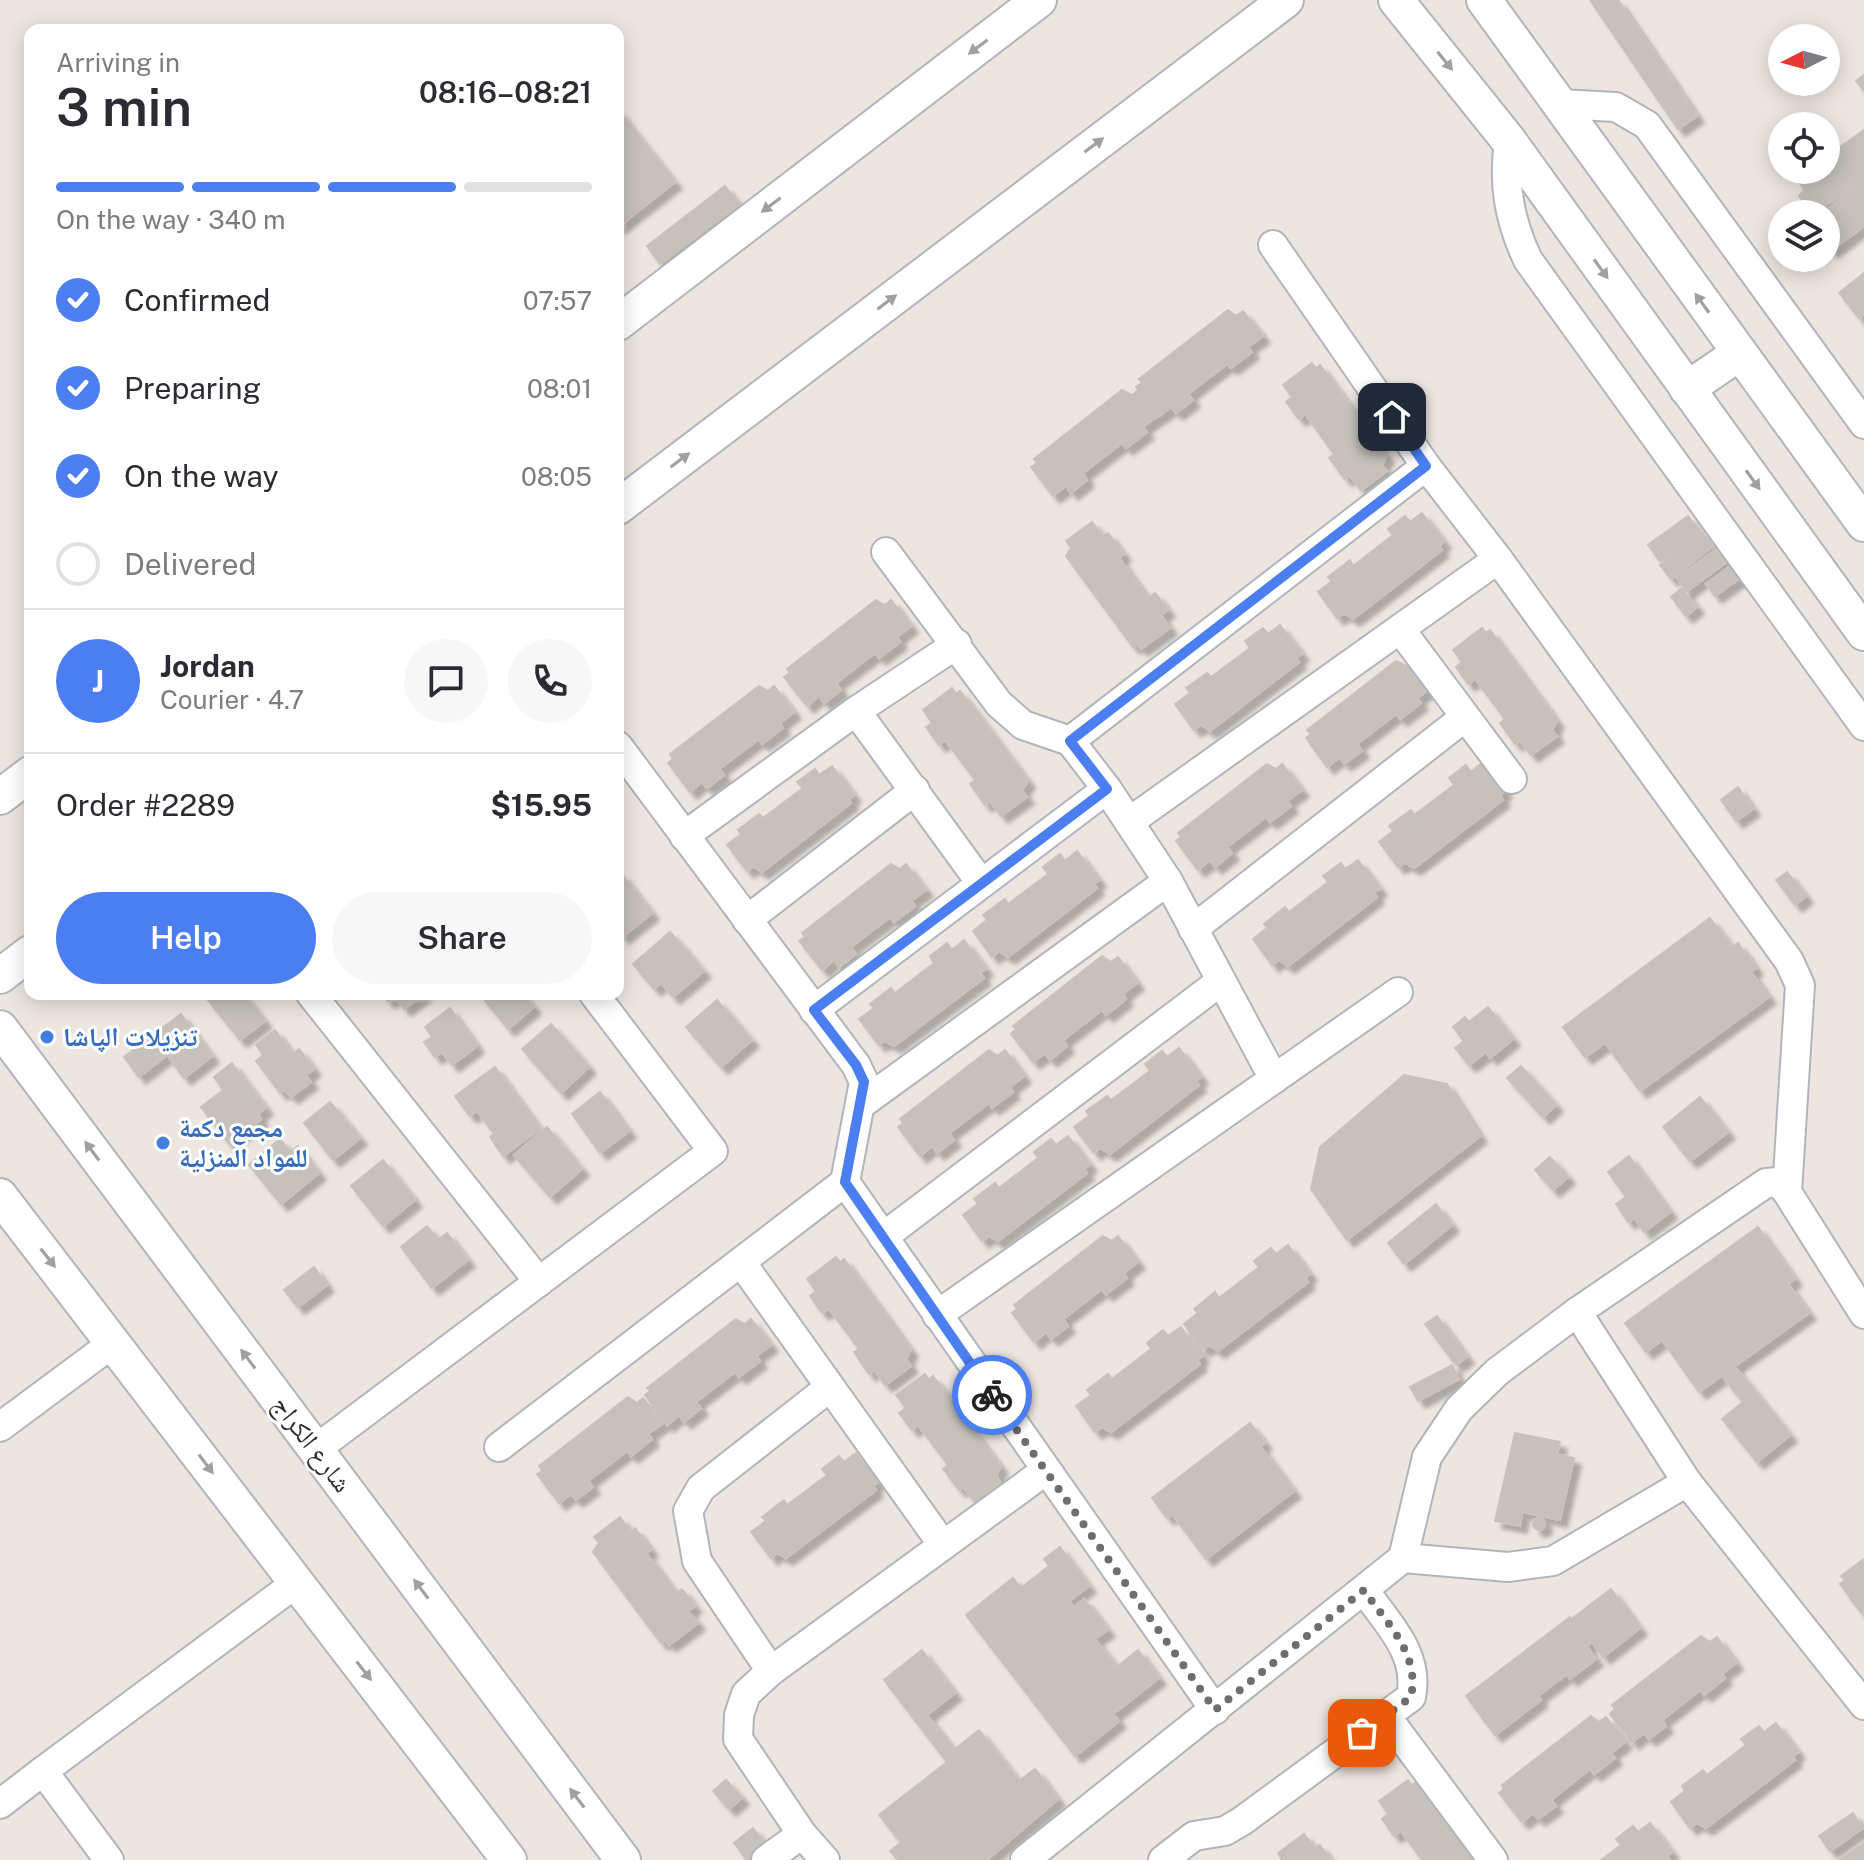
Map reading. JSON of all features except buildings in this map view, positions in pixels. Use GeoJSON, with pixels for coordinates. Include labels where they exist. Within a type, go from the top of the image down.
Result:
{"type":"FeatureCollection","features":[{"type":"Feature","properties":{"kind":"street"},"geometry":{"type":"LineString","coordinates":[[624,318],[1039,0]]}},
{"type":"Feature","properties":{"kind":"street"},"geometry":{"type":"LineString","coordinates":[[624,502],[1286,0]]}},
{"type":"Feature","properties":{"kind":"street"},"geometry":{"type":"LineString","coordinates":[[1396,0],[1509,141],[1864,633]]}},
{"type":"Feature","properties":{"kind":"street"},"geometry":{"type":"LineString","coordinates":[[1484,0],[1864,524]]}},
{"type":"Feature","properties":{"kind":"street"},"geometry":{"type":"LineString","coordinates":[[1559,104],[1616,107],[1647,125],[1864,424]]}},
{"type":"Feature","properties":{"kind":"street"},"geometry":{"type":"LineString","coordinates":[[1509,141],[1506,191],[1514,228],[1528,260],[1864,726]]}},
{"type":"Feature","properties":{"kind":"street"},"geometry":{"type":"LineString","coordinates":[[1273,245],[1426,466],[1498,559],[1789,961],[1800,985],[1787,1192]]}},
{"type":"Feature","properties":{"kind":"street"},"geometry":{"type":"LineString","coordinates":[[1687,389],[1738,354]]}},
{"type":"Feature","properties":{"kind":"street"},"geometry":{"type":"LineString","coordinates":[[1070,741],[1426,466]]}},
{"type":"Feature","properties":{"kind":"street"},"geometry":{"type":"LineString","coordinates":[[886,552],[999,704],[1023,725],[1070,741],[1107,789],[1168,881],[1274,1079]]}},
{"type":"Feature","properties":{"kind":"street"},"geometry":{"type":"LineString","coordinates":[[1129,822],[1498,559]]}},
{"type":"Feature","properties":{"kind":"street"},"geometry":{"type":"LineString","coordinates":[[1400,629],[1512,779]]}},
{"type":"Feature","properties":{"kind":"street"},"geometry":{"type":"LineString","coordinates":[[684,836],[856,711],[957,644]]}},
{"type":"Feature","properties":{"kind":"street"},"geometry":{"type":"LineString","coordinates":[[856,711],[981,883]]}},
{"type":"Feature","properties":{"kind":"street"},"geometry":{"type":"LineString","coordinates":[[1193,929],[1465,717]]}},
{"type":"Feature","properties":{"kind":"street"},"geometry":{"type":"LineString","coordinates":[[499,1447],[845,1182],[860,1105],[864,1082],[856,1065],[624,754]]}},
{"type":"Feature","properties":{"kind":"street"},"geometry":{"type":"LineString","coordinates":[[0,797],[24,779]]}},
{"type":"Feature","properties":{"kind":"street"},"geometry":{"type":"LineString","coordinates":[[814,1010],[1107,789]]}},
{"type":"Feature","properties":{"kind":"street"},"geometry":{"type":"LineString","coordinates":[[747,920],[915,790]]}},
{"type":"Feature","properties":{"kind":"street"},"geometry":{"type":"LineString","coordinates":[[860,1105],[1168,881]]}},
{"type":"Feature","properties":{"kind":"street"},"geometry":{"type":"LineString","coordinates":[[0,976],[24,958]]}},
{"type":"Feature","properties":{"kind":"street"},"geometry":{"type":"LineString","coordinates":[[883,1237],[1221,981]]}},
{"type":"Feature","properties":{"kind":"street"},"geometry":{"type":"LineString","coordinates":[[937,1315],[1398,992]]}},
{"type":"Feature","properties":{"kind":"street"},"geometry":{"type":"LineString","coordinates":[[316,1000],[539,1282]]}},
{"type":"Feature","properties":{"kind":"street"},"geometry":{"type":"LineString","coordinates":[[316,1449],[713,1151],[599,1000]]}},
{"type":"Feature","properties":{"kind":"street","name":"شارع الكراج"},"geometry":{"type":"LineString","coordinates":[[0,1028],[623,1860]]}},
{"type":"Feature","properties":{"kind":"street"},"geometry":{"type":"LineString","coordinates":[[845,1182],[1215,1710]]}},
{"type":"Feature","properties":{"kind":"street"},"geometry":{"type":"LineString","coordinates":[[1025,1860],[1403,1558],[1427,1457],[1459,1409],[1497,1372],[1577,1312],[1766,1183],[1778,1182],[1787,1192],[1864,1314]]}},
{"type":"Feature","properties":{"kind":"street"},"geometry":{"type":"LineString","coordinates":[[0,1196],[509,1860]]}},
{"type":"Feature","properties":{"kind":"street"},"geometry":{"type":"LineString","coordinates":[[741,1262],[943,1545]]}},
{"type":"Feature","properties":{"kind":"street"},"geometry":{"type":"LineString","coordinates":[[1577,1312],[1687,1482],[1864,1705]]}},
{"type":"Feature","properties":{"kind":"street"},"geometry":{"type":"LineString","coordinates":[[0,1427],[113,1343]]}},
{"type":"Feature","properties":{"kind":"street"},"geometry":{"type":"LineString","coordinates":[[771,1671],[697,1561],[688,1511],[701,1488],[830,1387]]}},
{"type":"Feature","properties":{"kind":"street"},"geometry":{"type":"LineString","coordinates":[[825,1860],[802,1834],[738,1739],[739,1715],[746,1694],[771,1671],[1045,1471]]}},
{"type":"Feature","properties":{"kind":"street"},"geometry":{"type":"LineString","coordinates":[[1403,1558],[1508,1567],[1553,1561],[1687,1482]]}},
{"type":"Feature","properties":{"kind":"street"},"geometry":{"type":"LineString","coordinates":[[0,1804],[296,1583]]}},
{"type":"Feature","properties":{"kind":"street"},"geometry":{"type":"LineString","coordinates":[[1163,1860],[1194,1836],[1225,1831],[1242,1821],[1411,1697],[1415,1677],[1411,1656],[1364,1590]]}},
{"type":"Feature","properties":{"kind":"street"},"geometry":{"type":"LineString","coordinates":[[1386,1716],[1493,1860]]}},
{"type":"Feature","properties":{"kind":"street"},"geometry":{"type":"LineString","coordinates":[[43,1771],[109,1860]]}},
{"type":"Feature","properties":{"kind":"street"},"geometry":{"type":"LineString","coordinates":[[766,1860],[802,1834]]}},
{"type":"Feature","properties":{"kind":"way so far"},"geometry":{"type":"LineString","coordinates":[[992,1395],[1215,1710],[1364,1590],[1411,1656],[1415,1677],[1411,1697],[1362,1733]]}},
{"type":"Feature","properties":{"kind":"place","name":"تنزيلات الپاشا"},"geometry":{"type":"Point","coordinates":[47,1037]}},
{"type":"Feature","properties":{"kind":"place","name":"مجمع دكمة للمواد المنزلية"},"geometry":{"type":"Point","coordinates":[163,1143]}},
{"type":"Feature","properties":{"kind":"route"},"geometry":{"type":"LineString","coordinates":[[992,1395],[845,1182],[864,1082],[856,1065],[814,1010],[1107,789],[1070,741],[1426,466],[1392,417]]}}]}
